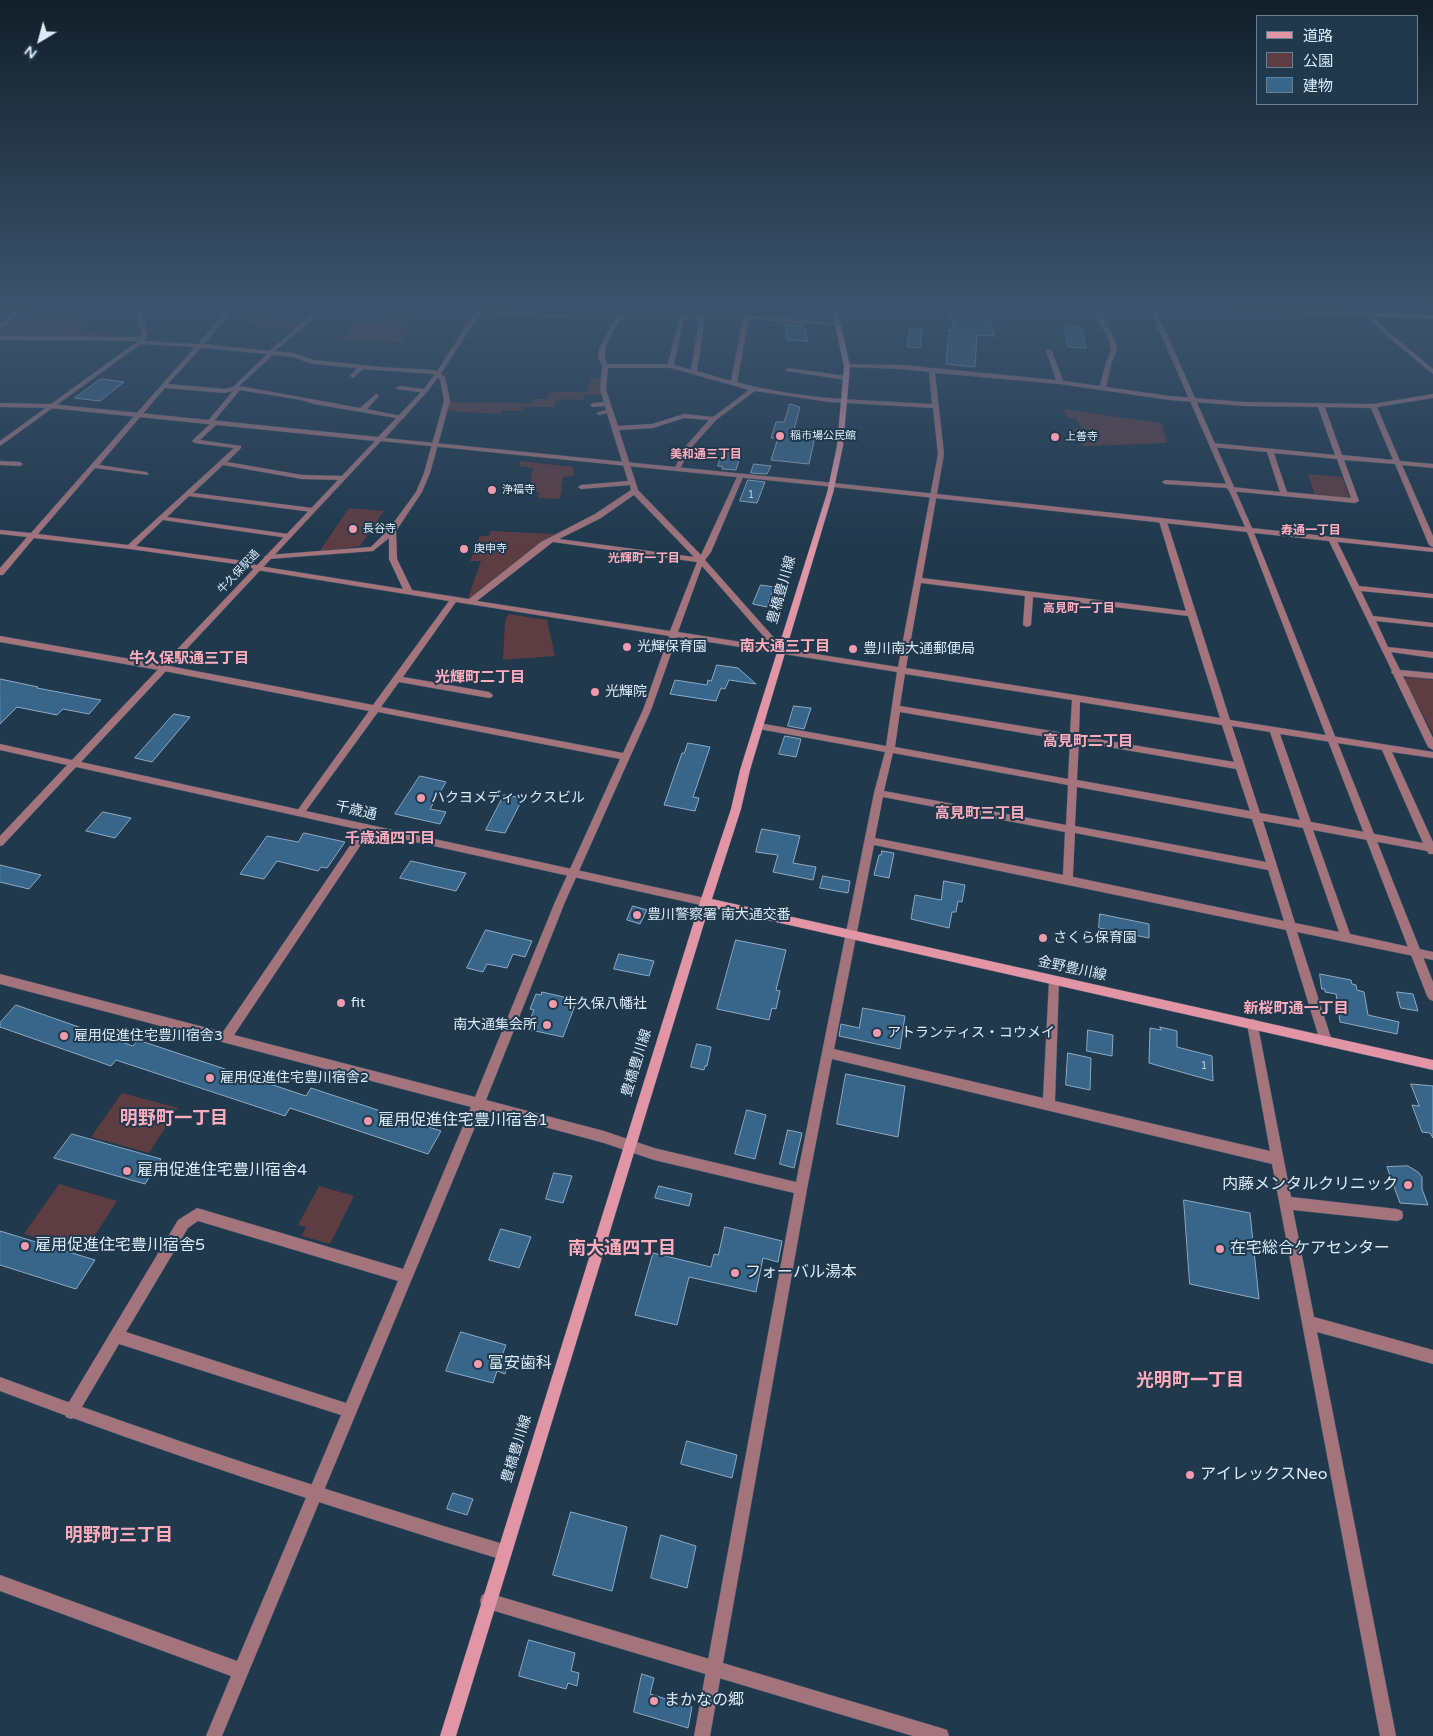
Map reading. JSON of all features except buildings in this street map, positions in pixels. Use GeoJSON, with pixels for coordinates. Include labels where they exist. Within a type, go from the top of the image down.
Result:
{"type":"FeatureCollection","features":[{"type":"Feature","properties":{"kind":"main road","name":"豊橋豊川線"},"geometry":{"type":"LineString","coordinates":[[448,1736],[503,1552],[705,902],[736,810],[831,485],[840,446],[845,388]]}},
{"type":"Feature","properties":{"kind":"main road","name":"金野豊川線"},"geometry":{"type":"LineString","coordinates":[[705,902],[1433,1065]]}},
{"type":"Feature","properties":{"kind":"street"},"geometry":{"type":"LineString","coordinates":[[0,444],[75,388]]}},
{"type":"Feature","properties":{"kind":"street"},"geometry":{"type":"LineString","coordinates":[[0,573],[163,388]]}},
{"type":"Feature","properties":{"kind":"street"},"geometry":{"type":"LineString","coordinates":[[189,388],[224,391],[236,388]]}},
{"type":"Feature","properties":{"kind":"street"},"geometry":{"type":"LineString","coordinates":[[236,388],[302,398],[314,402],[402,417]]}},
{"type":"Feature","properties":{"kind":"street"},"geometry":{"type":"LineString","coordinates":[[130,547],[239,447],[195,441],[212,422],[236,388]]}},
{"type":"Feature","properties":{"kind":"street"},"geometry":{"type":"LineString","coordinates":[[399,388],[425,391]]}},
{"type":"Feature","properties":{"kind":"street","name":"牛久保駅通"},"geometry":{"type":"LineString","coordinates":[[0,842],[427,388]]}},
{"type":"Feature","properties":{"kind":"street"},"geometry":{"type":"LineString","coordinates":[[268,557],[373,549],[392,531],[419,492],[427,473],[448,401],[445,388]]}},
{"type":"Feature","properties":{"kind":"street"},"geometry":{"type":"LineString","coordinates":[[603,388],[634,487],[782,652]]}},
{"type":"Feature","properties":{"kind":"street"},"geometry":{"type":"LineString","coordinates":[[751,388],[844,401],[936,406]]}},
{"type":"Feature","properties":{"kind":"street"},"geometry":{"type":"LineString","coordinates":[[702,1736],[801,1190],[879,793],[890,749],[901,671],[941,454],[934,388]]}},
{"type":"Feature","properties":{"kind":"street"},"geometry":{"type":"LineString","coordinates":[[1103,388],[1195,401],[1321,406],[1373,406],[1420,398],[1433,398]]}},
{"type":"Feature","properties":{"kind":"street"},"geometry":{"type":"LineString","coordinates":[[1189,388],[1249,530],[1433,996]]}},
{"type":"Feature","properties":{"kind":"street"},"geometry":{"type":"LineString","coordinates":[[677,470],[686,448],[714,419],[754,389]]}},
{"type":"Feature","properties":{"kind":"street"},"geometry":{"type":"LineString","coordinates":[[362,410],[376,396]]}},
{"type":"Feature","properties":{"kind":"street"},"geometry":{"type":"LineString","coordinates":[[0,405],[50,406],[212,422],[831,485],[1433,550]]}},
{"type":"Feature","properties":{"kind":"street"},"geometry":{"type":"LineString","coordinates":[[593,405],[608,408]]}},
{"type":"Feature","properties":{"kind":"street"},"geometry":{"type":"LineString","coordinates":[[1165,482],[1355,501],[1321,406]]}},
{"type":"Feature","properties":{"kind":"street"},"geometry":{"type":"LineString","coordinates":[[1373,406],[1433,546]]}},
{"type":"Feature","properties":{"kind":"street"},"geometry":{"type":"LineString","coordinates":[[598,413],[608,408]]}},
{"type":"Feature","properties":{"kind":"street"},"geometry":{"type":"LineString","coordinates":[[615,428],[653,426],[684,416],[714,419]]}},
{"type":"Feature","properties":{"kind":"street"},"geometry":{"type":"LineString","coordinates":[[1212,445],[1433,466]]}},
{"type":"Feature","properties":{"kind":"street"},"geometry":{"type":"LineString","coordinates":[[1270,450],[1284,494]]}},
{"type":"Feature","properties":{"kind":"street"},"geometry":{"type":"LineString","coordinates":[[0,463],[20,464]]}},
{"type":"Feature","properties":{"kind":"street"},"geometry":{"type":"LineString","coordinates":[[222,463],[302,477],[343,478]]}},
{"type":"Feature","properties":{"kind":"street"},"geometry":{"type":"LineString","coordinates":[[94,466],[146,474]]}},
{"type":"Feature","properties":{"kind":"street"},"geometry":{"type":"LineString","coordinates":[[214,1736],[574,873],[647,710],[675,627],[699,570],[701,560],[708,552],[740,477]]}},
{"type":"Feature","properties":{"kind":"street"},"geometry":{"type":"LineString","coordinates":[[581,487],[634,487]]}},
{"type":"Feature","properties":{"kind":"street"},"geometry":{"type":"LineString","coordinates":[[470,602],[550,540],[598,516],[634,487]]}},
{"type":"Feature","properties":{"kind":"street"},"geometry":{"type":"LineString","coordinates":[[188,494],[312,510]]}},
{"type":"Feature","properties":{"kind":"street"},"geometry":{"type":"LineString","coordinates":[[162,518],[288,536]]}},
{"type":"Feature","properties":{"kind":"street"},"geometry":{"type":"LineString","coordinates":[[1163,521],[1190,614],[1256,815],[1326,1040]]}},
{"type":"Feature","properties":{"kind":"street"},"geometry":{"type":"LineString","coordinates":[[392,531],[393,559],[409,593]]}},
{"type":"Feature","properties":{"kind":"street"},"geometry":{"type":"LineString","coordinates":[[0,532],[130,547],[244,563],[257,568],[409,593],[1433,755]]}},
{"type":"Feature","properties":{"kind":"street"},"geometry":{"type":"LineString","coordinates":[[1332,539],[1433,747]]}},
{"type":"Feature","properties":{"kind":"street"},"geometry":{"type":"LineString","coordinates":[[550,540],[701,560]]}},
{"type":"Feature","properties":{"kind":"street"},"geometry":{"type":"LineString","coordinates":[[919,580],[1190,614]]}},
{"type":"Feature","properties":{"kind":"street"},"geometry":{"type":"LineString","coordinates":[[1356,588],[1433,596]]}},
{"type":"Feature","properties":{"kind":"street"},"geometry":{"type":"LineString","coordinates":[[1026,625],[1029,593]]}},
{"type":"Feature","properties":{"kind":"street"},"geometry":{"type":"LineString","coordinates":[[300,813],[454,600]]}},
{"type":"Feature","properties":{"kind":"street"},"geometry":{"type":"LineString","coordinates":[[1370,618],[1433,626]]}},
{"type":"Feature","properties":{"kind":"street"},"geometry":{"type":"LineString","coordinates":[[0,639],[164,668],[626,757]]}},
{"type":"Feature","properties":{"kind":"street"},"geometry":{"type":"LineString","coordinates":[[1385,649],[1433,655]]}},
{"type":"Feature","properties":{"kind":"street"},"geometry":{"type":"LineString","coordinates":[[1395,672],[1433,676]]}},
{"type":"Feature","properties":{"kind":"street"},"geometry":{"type":"LineString","coordinates":[[398,679],[489,695]]}},
{"type":"Feature","properties":{"kind":"street"},"geometry":{"type":"LineString","coordinates":[[1068,880],[1076,699]]}},
{"type":"Feature","properties":{"kind":"street"},"geometry":{"type":"LineString","coordinates":[[895,708],[1240,766]]}},
{"type":"Feature","properties":{"kind":"street"},"geometry":{"type":"LineString","coordinates":[[759,726],[1306,824],[1432,850]]}},
{"type":"Feature","properties":{"kind":"street"},"geometry":{"type":"LineString","coordinates":[[1274,730],[1346,938]]}},
{"type":"Feature","properties":{"kind":"street","name":"千歳通"},"geometry":{"type":"LineString","coordinates":[[0,747],[705,902]]}},
{"type":"Feature","properties":{"kind":"street"},"geometry":{"type":"LineString","coordinates":[[1385,747],[1432,850]]}},
{"type":"Feature","properties":{"kind":"street"},"geometry":{"type":"LineString","coordinates":[[879,793],[1272,867]]}},
{"type":"Feature","properties":{"kind":"street"},"geometry":{"type":"LineString","coordinates":[[225,1038],[367,828]]}},
{"type":"Feature","properties":{"kind":"street"},"geometry":{"type":"LineString","coordinates":[[870,841],[1433,956]]}},
{"type":"Feature","properties":{"kind":"street"},"geometry":{"type":"LineString","coordinates":[[1049,1106],[1054,981]]}},
{"type":"Feature","properties":{"kind":"street"},"geometry":{"type":"LineString","coordinates":[[2,982],[479,1103],[654,1154],[801,1190]]}},
{"type":"Feature","properties":{"kind":"street"},"geometry":{"type":"LineString","coordinates":[[1253,1024],[1285,1203],[1310,1322],[1388,1736]]}},
{"type":"Feature","properties":{"kind":"street"},"geometry":{"type":"LineString","coordinates":[[828,1053],[1277,1160]]}},
{"type":"Feature","properties":{"kind":"street"},"geometry":{"type":"LineString","coordinates":[[1285,1203],[1397,1215]]}},
{"type":"Feature","properties":{"kind":"street"},"geometry":{"type":"LineString","coordinates":[[71,1412],[184,1224],[197,1214],[406,1276]]}},
{"type":"Feature","properties":{"kind":"street"},"geometry":{"type":"LineString","coordinates":[[1310,1322],[1433,1357]]}},
{"type":"Feature","properties":{"kind":"street"},"geometry":{"type":"LineString","coordinates":[[116,1336],[350,1411]]}},
{"type":"Feature","properties":{"kind":"street"},"geometry":{"type":"LineString","coordinates":[[0,1384],[71,1412],[314,1494],[503,1552]]}},
{"type":"Feature","properties":{"kind":"street"},"geometry":{"type":"LineString","coordinates":[[0,1583],[241,1671]]}},
{"type":"Feature","properties":{"kind":"street"},"geometry":{"type":"LineString","coordinates":[[488,1601],[941,1736]]}},
{"type":"Feature","properties":{"kind":"green space"},"geometry":{"type":"Polygon","coordinates":[[[588,388],[601,388],[601,395],[585,395],[584,400],[556,399],[555,407],[522,407],[521,411],[502,411],[501,414],[448,411],[449,402],[533,403],[534,399],[548,399],[549,392],[587,392],[588,388]]]}},
{"type":"Feature","properties":{"kind":"green space"},"geometry":{"type":"Polygon","coordinates":[[[1063,409],[1161,423],[1167,443],[1084,446],[1072,429],[1082,428],[1075,418],[1068,418],[1063,409]]]}},
{"type":"Feature","properties":{"kind":"green space"},"geometry":{"type":"Polygon","coordinates":[[[520,461],[573,467],[574,476],[563,477],[560,499],[538,498],[539,492],[529,492],[533,468],[519,466],[520,461]]]}},
{"type":"Feature","properties":{"kind":"green space"},"geometry":{"type":"Polygon","coordinates":[[[1308,474],[1342,477],[1350,499],[1315,495],[1308,474]]]}},
{"type":"Feature","properties":{"kind":"green space"},"geometry":{"type":"Polygon","coordinates":[[[349,508],[384,511],[360,546],[319,552],[349,508]]]}},
{"type":"Feature","properties":{"kind":"green space"},"geometry":{"type":"Polygon","coordinates":[[[491,531],[555,534],[472,597],[468,598],[481,561],[470,561],[480,536],[489,536],[491,531]]]}},
{"type":"Feature","properties":{"kind":"green space"},"geometry":{"type":"Polygon","coordinates":[[[509,614],[547,620],[555,656],[503,660],[505,620],[509,614]]]}},
{"type":"Feature","properties":{"kind":"green space"},"geometry":{"type":"Polygon","coordinates":[[[1407,676],[1433,680],[1433,734],[1404,679],[1407,676]]]}},
{"type":"Feature","properties":{"kind":"green space"},"geometry":{"type":"Polygon","coordinates":[[[122,1093],[178,1108],[149,1153],[91,1137],[122,1093]]]}},
{"type":"Feature","properties":{"kind":"green space"},"geometry":{"type":"Polygon","coordinates":[[[59,1184],[117,1201],[84,1252],[24,1234],[59,1184]]]}},
{"type":"Feature","properties":{"kind":"green space"},"geometry":{"type":"Polygon","coordinates":[[[319,1186],[354,1196],[330,1244],[302,1236],[306,1227],[298,1225],[319,1186]]]}},
{"type":"Feature","properties":{"kind":"place","name":"稲市場公民館"},"geometry":{"type":"Point","coordinates":[780,436]}},
{"type":"Feature","properties":{"kind":"place","name":"上善寺"},"geometry":{"type":"Point","coordinates":[1055,437]}},
{"type":"Feature","properties":{"kind":"place","name":"浄福寺"},"geometry":{"type":"Point","coordinates":[492,490]}},
{"type":"Feature","properties":{"kind":"place","name":"長谷寺"},"geometry":{"type":"Point","coordinates":[353,529]}},
{"type":"Feature","properties":{"kind":"place","name":"庚申寺"},"geometry":{"type":"Point","coordinates":[464,549]}},
{"type":"Feature","properties":{"kind":"place","name":"光輝保育園"},"geometry":{"type":"Point","coordinates":[627,647]}},
{"type":"Feature","properties":{"kind":"place","name":"豊川南大通郵便局"},"geometry":{"type":"Point","coordinates":[853,649]}},
{"type":"Feature","properties":{"kind":"place","name":"光輝院"},"geometry":{"type":"Point","coordinates":[595,692]}},
{"type":"Feature","properties":{"kind":"place","name":"ハクヨメディックスビル"},"geometry":{"type":"Point","coordinates":[421,798]}},
{"type":"Feature","properties":{"kind":"place","name":"豊川警察署 南大通交番"},"geometry":{"type":"Point","coordinates":[637,915]}},
{"type":"Feature","properties":{"kind":"place","name":"さくら保育園"},"geometry":{"type":"Point","coordinates":[1043,938]}},
{"type":"Feature","properties":{"kind":"place","name":"fit"},"geometry":{"type":"Point","coordinates":[341,1003]}},
{"type":"Feature","properties":{"kind":"place","name":"牛久保八幡社"},"geometry":{"type":"Point","coordinates":[553,1004]}},
{"type":"Feature","properties":{"kind":"place","name":"南大通集会所"},"geometry":{"type":"Point","coordinates":[547,1025]}},
{"type":"Feature","properties":{"kind":"place","name":"アトランティス・コウメイ"},"geometry":{"type":"Point","coordinates":[877,1033]}},
{"type":"Feature","properties":{"kind":"place","name":"雇用促進住宅豊川宿舎3"},"geometry":{"type":"Point","coordinates":[64,1036]}},
{"type":"Feature","properties":{"kind":"place","name":"雇用促進住宅豊川宿舎2"},"geometry":{"type":"Point","coordinates":[210,1078]}},
{"type":"Feature","properties":{"kind":"place","name":"雇用促進住宅豊川宿舎1"},"geometry":{"type":"Point","coordinates":[368,1121]}},
{"type":"Feature","properties":{"kind":"place","name":"雇用促進住宅豊川宿舎4"},"geometry":{"type":"Point","coordinates":[127,1171]}},
{"type":"Feature","properties":{"kind":"place","name":"内藤メンタルクリニック"},"geometry":{"type":"Point","coordinates":[1408,1185]}},
{"type":"Feature","properties":{"kind":"place","name":"雇用促進住宅豊川宿舎5"},"geometry":{"type":"Point","coordinates":[25,1246]}},
{"type":"Feature","properties":{"kind":"place","name":"在宅総合ケアセンター"},"geometry":{"type":"Point","coordinates":[1220,1249]}},
{"type":"Feature","properties":{"kind":"place","name":"フォーバル湯本"},"geometry":{"type":"Point","coordinates":[735,1273]}},
{"type":"Feature","properties":{"kind":"place","name":"富安歯科"},"geometry":{"type":"Point","coordinates":[478,1364]}},
{"type":"Feature","properties":{"kind":"place","name":"アイレックスNeo"},"geometry":{"type":"Point","coordinates":[1190,1475]}},
{"type":"Feature","properties":{"kind":"place","name":"まかなの郷"},"geometry":{"type":"Point","coordinates":[654,1701]}},
{"type":"Feature","properties":{"kind":"district","name":"美和通三丁目"},"geometry":{"type":"Point","coordinates":[706,455]}},
{"type":"Feature","properties":{"kind":"district","name":"寿通一丁目"},"geometry":{"type":"Point","coordinates":[1311,531]}},
{"type":"Feature","properties":{"kind":"district","name":"光輝町一丁目"},"geometry":{"type":"Point","coordinates":[644,559]}},
{"type":"Feature","properties":{"kind":"district","name":"高見町一丁目"},"geometry":{"type":"Point","coordinates":[1079,609]}},
{"type":"Feature","properties":{"kind":"district","name":"南大通三丁目"},"geometry":{"type":"Point","coordinates":[785,647]}},
{"type":"Feature","properties":{"kind":"district","name":"牛久保駅通三丁目"},"geometry":{"type":"Point","coordinates":[189,659]}},
{"type":"Feature","properties":{"kind":"district","name":"光輝町二丁目"},"geometry":{"type":"Point","coordinates":[480,678]}},
{"type":"Feature","properties":{"kind":"district","name":"高見町二丁目"},"geometry":{"type":"Point","coordinates":[1088,742]}},
{"type":"Feature","properties":{"kind":"district","name":"高見町三丁目"},"geometry":{"type":"Point","coordinates":[980,814]}},
{"type":"Feature","properties":{"kind":"district","name":"千歳通四丁目"},"geometry":{"type":"Point","coordinates":[390,839]}},
{"type":"Feature","properties":{"kind":"district","name":"新桜町通一丁目"},"geometry":{"type":"Point","coordinates":[1296,1009]}},
{"type":"Feature","properties":{"kind":"district","name":"明野町一丁目"},"geometry":{"type":"Point","coordinates":[174,1119]}},
{"type":"Feature","properties":{"kind":"district","name":"南大通四丁目"},"geometry":{"type":"Point","coordinates":[622,1249]}},
{"type":"Feature","properties":{"kind":"district","name":"光明町一丁目"},"geometry":{"type":"Point","coordinates":[1190,1381]}},
{"type":"Feature","properties":{"kind":"district","name":"明野町三丁目"},"geometry":{"type":"Point","coordinates":[119,1536]}}]}
